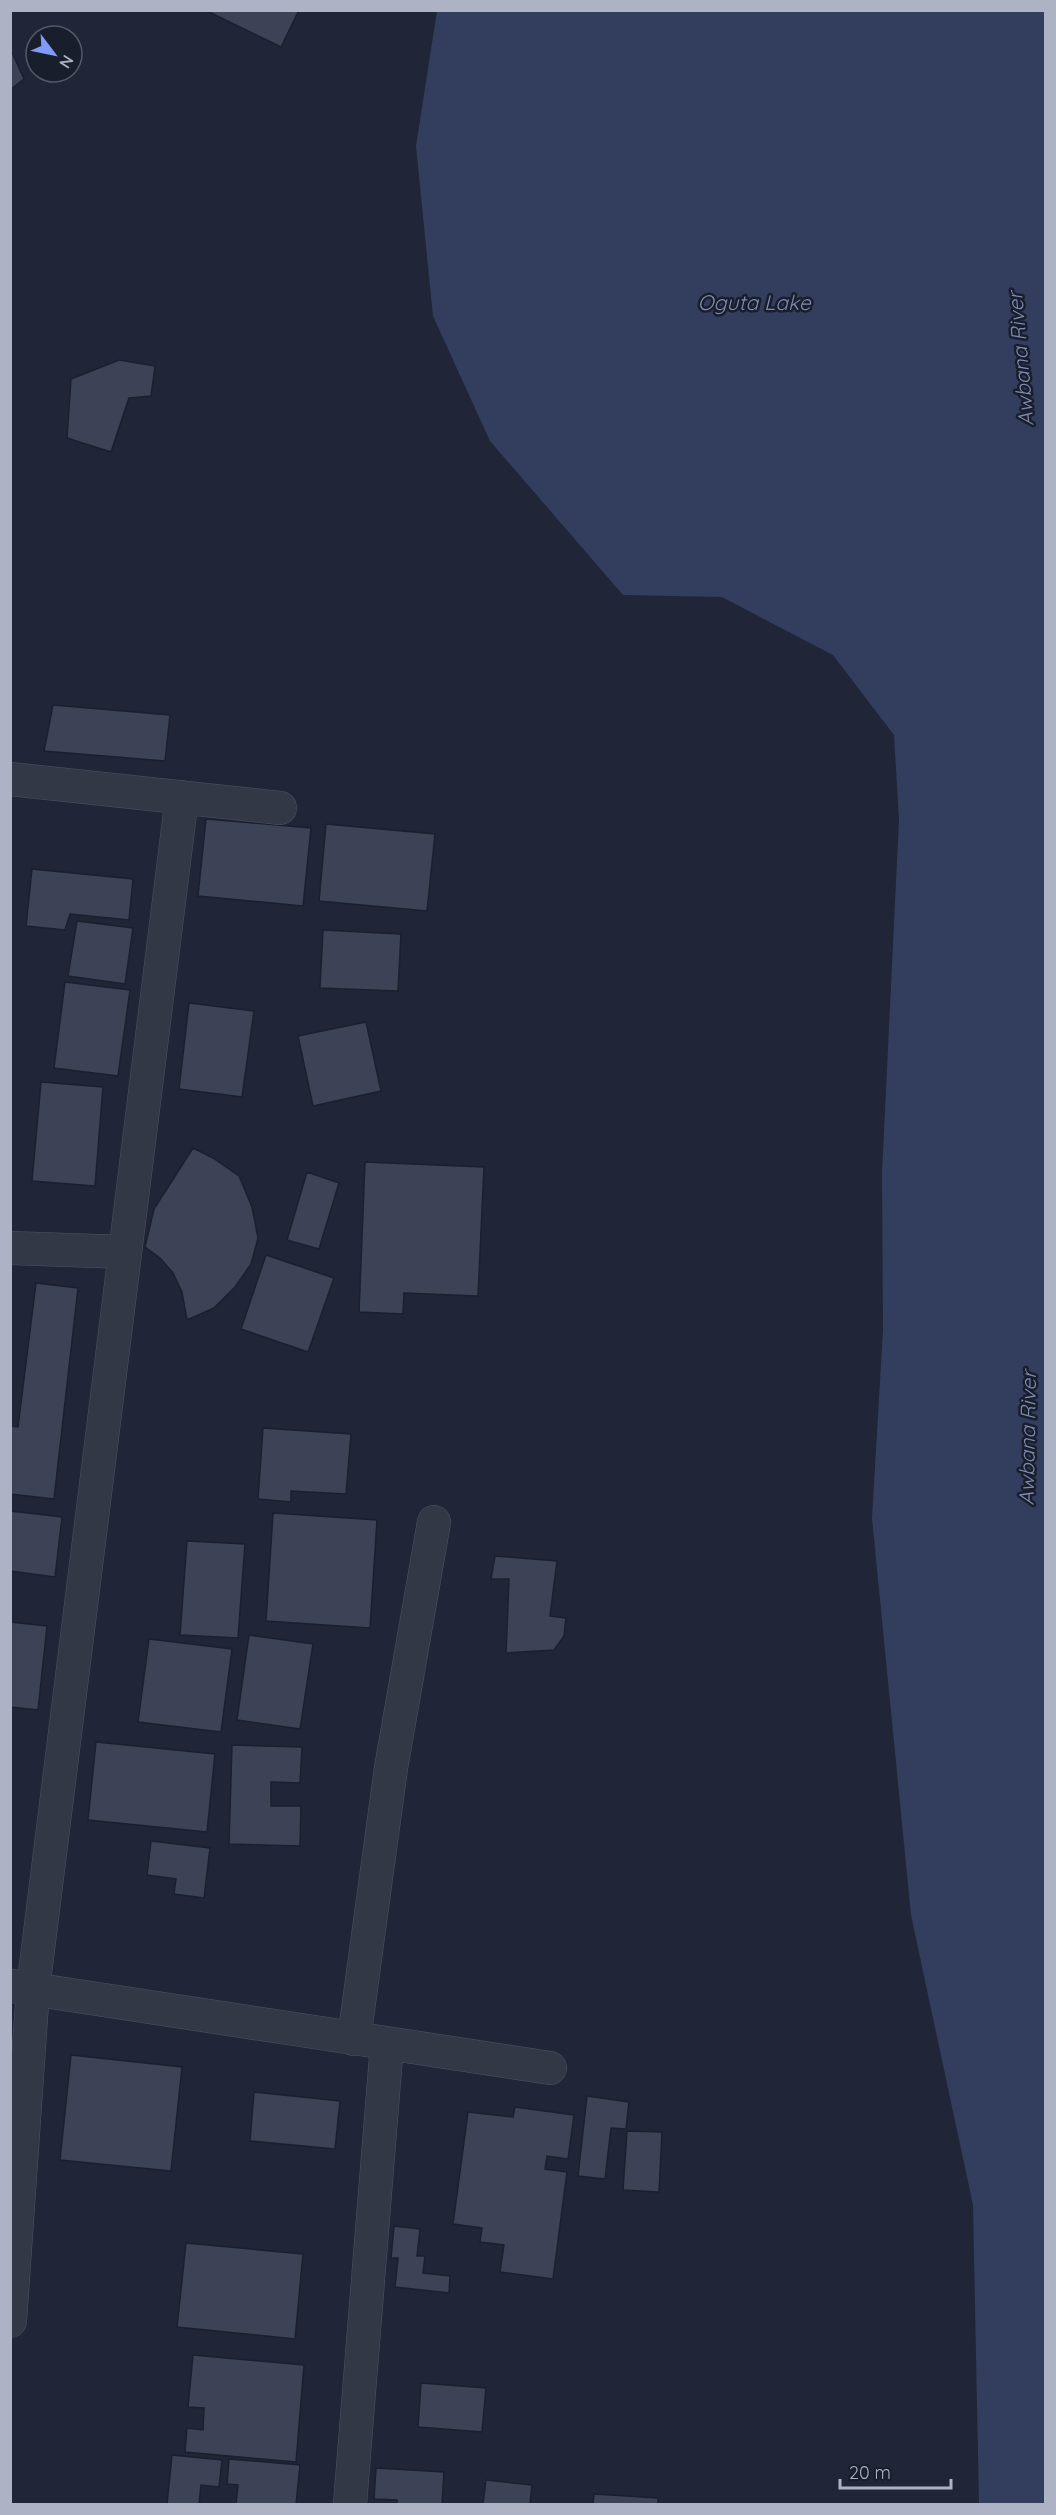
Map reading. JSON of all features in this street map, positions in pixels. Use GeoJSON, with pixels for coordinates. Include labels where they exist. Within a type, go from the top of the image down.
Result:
{"type":"FeatureCollection","features":[{"type":"Feature","properties":{"kind":"street"},"geometry":{"type":"LineString","coordinates":[[10,779],[280,808]]}},
{"type":"Feature","properties":{"kind":"street"},"geometry":{"type":"LineString","coordinates":[[10,2321],[22,1987],[125,1252],[182,797]]}},
{"type":"Feature","properties":{"kind":"street"},"geometry":{"type":"LineString","coordinates":[[10,1248],[125,1252]]}},
{"type":"Feature","properties":{"kind":"street"},"geometry":{"type":"LineString","coordinates":[[354,2039],[392,1768],[434,1522]]}},
{"type":"Feature","properties":{"kind":"street"},"geometry":{"type":"LineString","coordinates":[[22,1987],[550,2068]]}},
{"type":"Feature","properties":{"kind":"street"},"geometry":{"type":"LineString","coordinates":[[350,2505],[387,2043]]}},
{"type":"Feature","properties":{"kind":"water","name":"Oguta Lake"},"geometry":{"type":"Polygon","coordinates":[[[437,11],[1045,11],[1045,2504],[979,2504],[973,2205],[911,1915],[872,1518],[883,1330],[882,1173],[899,820],[894,735],[833,655],[722,597],[623,595],[490,441],[433,316],[416,146],[437,11]]]}},
{"type":"Feature","properties":{"kind":"building"},"geometry":{"type":"Polygon","coordinates":[[[205,10],[299,10],[281,47],[205,10]]]}},
{"type":"Feature","properties":{"kind":"building"},"geometry":{"type":"Polygon","coordinates":[[[10,48],[24,79],[10,90],[10,48]]]}},
{"type":"Feature","properties":{"kind":"building"},"geometry":{"type":"Polygon","coordinates":[[[119,360],[155,366],[151,396],[129,398],[111,452],[67,438],[71,379],[119,360]]]}},
{"type":"Feature","properties":{"kind":"building"},"geometry":{"type":"Polygon","coordinates":[[[53,705],[170,715],[165,761],[44,751],[53,705]]]}},
{"type":"Feature","properties":{"kind":"building"},"geometry":{"type":"Polygon","coordinates":[[[206,819],[311,828],[303,906],[198,896],[206,819]]]}},
{"type":"Feature","properties":{"kind":"building"},"geometry":{"type":"Polygon","coordinates":[[[326,824],[435,834],[427,911],[319,901],[326,824]]]}},
{"type":"Feature","properties":{"kind":"building"},"geometry":{"type":"Polygon","coordinates":[[[32,869],[133,879],[129,920],[70,914],[65,930],[26,926],[32,869]]]}},
{"type":"Feature","properties":{"kind":"building"},"geometry":{"type":"Polygon","coordinates":[[[77,921],[133,928],[125,984],[68,976],[77,921]]]}},
{"type":"Feature","properties":{"kind":"building"},"geometry":{"type":"Polygon","coordinates":[[[323,930],[401,934],[398,991],[320,988],[323,930]]]}},
{"type":"Feature","properties":{"kind":"building"},"geometry":{"type":"Polygon","coordinates":[[[65,982],[130,990],[118,1076],[54,1068],[65,982]]]}},
{"type":"Feature","properties":{"kind":"building"},"geometry":{"type":"Polygon","coordinates":[[[189,1003],[254,1011],[242,1097],[179,1089],[189,1003]]]}},
{"type":"Feature","properties":{"kind":"building"},"geometry":{"type":"Polygon","coordinates":[[[366,1022],[381,1091],[313,1106],[298,1036],[366,1022]]]}},
{"type":"Feature","properties":{"kind":"building"},"geometry":{"type":"Polygon","coordinates":[[[41,1082],[103,1087],[95,1186],[32,1181],[41,1082]]]}},
{"type":"Feature","properties":{"kind":"building"},"geometry":{"type":"Polygon","coordinates":[[[193,1148],[213,1158],[239,1176],[252,1207],[258,1238],[251,1264],[235,1287],[214,1308],[187,1320],[182,1292],[173,1273],[160,1258],[145,1247],[154,1209],[193,1148]]]}},
{"type":"Feature","properties":{"kind":"building"},"geometry":{"type":"Polygon","coordinates":[[[365,1162],[484,1167],[478,1296],[404,1293],[403,1314],[359,1312],[365,1162]]]}},
{"type":"Feature","properties":{"kind":"building"},"geometry":{"type":"Polygon","coordinates":[[[307,1172],[339,1183],[319,1249],[287,1240],[307,1172]]]}},
{"type":"Feature","properties":{"kind":"building"},"geometry":{"type":"Polygon","coordinates":[[[266,1255],[334,1278],[308,1352],[241,1329],[266,1255]]]}},
{"type":"Feature","properties":{"kind":"building"},"geometry":{"type":"Polygon","coordinates":[[[36,1283],[78,1288],[54,1499],[10,1494],[10,1426],[18,1427],[36,1283]]]}},
{"type":"Feature","properties":{"kind":"building"},"geometry":{"type":"Polygon","coordinates":[[[263,1428],[351,1434],[346,1494],[291,1491],[291,1502],[258,1499],[263,1428]]]}},
{"type":"Feature","properties":{"kind":"building"},"geometry":{"type":"Polygon","coordinates":[[[10,1511],[62,1517],[55,1577],[10,1571],[10,1511]]]}},
{"type":"Feature","properties":{"kind":"building"},"geometry":{"type":"Polygon","coordinates":[[[273,1513],[377,1520],[370,1628],[266,1621],[273,1513]]]}},
{"type":"Feature","properties":{"kind":"building"},"geometry":{"type":"Polygon","coordinates":[[[187,1541],[245,1544],[238,1638],[180,1635],[187,1541]]]}},
{"type":"Feature","properties":{"kind":"building"},"geometry":{"type":"Polygon","coordinates":[[[495,1556],[557,1561],[550,1616],[566,1618],[564,1636],[554,1650],[506,1653],[509,1579],[491,1579],[495,1556]]]}},
{"type":"Feature","properties":{"kind":"building"},"geometry":{"type":"Polygon","coordinates":[[[10,1622],[47,1626],[38,1710],[10,1707],[10,1622]]]}},
{"type":"Feature","properties":{"kind":"building"},"geometry":{"type":"Polygon","coordinates":[[[249,1635],[313,1644],[300,1729],[237,1720],[249,1635]]]}},
{"type":"Feature","properties":{"kind":"building"},"geometry":{"type":"Polygon","coordinates":[[[149,1639],[232,1649],[221,1732],[138,1722],[149,1639]]]}},
{"type":"Feature","properties":{"kind":"building"},"geometry":{"type":"Polygon","coordinates":[[[96,1742],[215,1754],[207,1832],[88,1820],[96,1742]]]}},
{"type":"Feature","properties":{"kind":"building"},"geometry":{"type":"Polygon","coordinates":[[[232,1745],[302,1747],[300,1783],[271,1782],[271,1806],[301,1806],[300,1846],[229,1844],[232,1745]]]}},
{"type":"Feature","properties":{"kind":"building"},"geometry":{"type":"Polygon","coordinates":[[[151,1841],[210,1848],[204,1898],[174,1894],[176,1879],[147,1875],[151,1841]]]}},
{"type":"Feature","properties":{"kind":"building"},"geometry":{"type":"Polygon","coordinates":[[[71,2055],[182,2067],[171,2171],[60,2160],[71,2055]]]}},
{"type":"Feature","properties":{"kind":"building"},"geometry":{"type":"Polygon","coordinates":[[[254,2092],[340,2101],[335,2149],[250,2141],[254,2092]]]}},
{"type":"Feature","properties":{"kind":"building"},"geometry":{"type":"Polygon","coordinates":[[[587,2096],[629,2102],[626,2129],[611,2128],[605,2179],[578,2176],[587,2096]]]}},
{"type":"Feature","properties":{"kind":"building"},"geometry":{"type":"Polygon","coordinates":[[[515,2107],[574,2115],[568,2159],[547,2156],[545,2169],[567,2172],[553,2279],[500,2272],[504,2245],[480,2242],[482,2228],[453,2224],[468,2112],[513,2117],[515,2107]]]}},
{"type":"Feature","properties":{"kind":"building"},"geometry":{"type":"Polygon","coordinates":[[[627,2131],[662,2132],[659,2192],[623,2190],[627,2131]]]}},
{"type":"Feature","properties":{"kind":"building"},"geometry":{"type":"Polygon","coordinates":[[[394,2226],[420,2229],[417,2256],[425,2256],[423,2273],[450,2276],[449,2293],[395,2287],[398,2258],[391,2258],[394,2226]]]}},
{"type":"Feature","properties":{"kind":"building"},"geometry":{"type":"Polygon","coordinates":[[[186,2243],[303,2254],[295,2339],[177,2327],[186,2243]]]}},
{"type":"Feature","properties":{"kind":"building"},"geometry":{"type":"Polygon","coordinates":[[[193,2355],[304,2365],[296,2462],[185,2452],[187,2428],[203,2430],[204,2408],[188,2407],[193,2355]]]}},
{"type":"Feature","properties":{"kind":"building"},"geometry":{"type":"Polygon","coordinates":[[[421,2383],[486,2388],[482,2432],[418,2427],[421,2383]]]}},
{"type":"Feature","properties":{"kind":"building"},"geometry":{"type":"Polygon","coordinates":[[[172,2455],[222,2460],[219,2487],[201,2485],[199,2504],[167,2504],[172,2455]]]}},
{"type":"Feature","properties":{"kind":"building"},"geometry":{"type":"Polygon","coordinates":[[[229,2459],[300,2465],[296,2504],[236,2504],[238,2485],[227,2484],[229,2459]]]}},
{"type":"Feature","properties":{"kind":"building"},"geometry":{"type":"Polygon","coordinates":[[[376,2468],[444,2472],[442,2504],[397,2504],[397,2500],[374,2499],[376,2468]]]}},
{"type":"Feature","properties":{"kind":"building"},"geometry":{"type":"Polygon","coordinates":[[[486,2480],[532,2485],[530,2504],[483,2504],[486,2480]]]}},
{"type":"Feature","properties":{"kind":"building"},"geometry":{"type":"Polygon","coordinates":[[[594,2494],[658,2498],[658,2504],[593,2504],[594,2494]]]}},
{"type":"Feature","properties":{"kind":"water label","name":"Awbana River"},"geometry":{"type":"Point","coordinates":[1020,359]}},
{"type":"Feature","properties":{"kind":"water label","name":"Awbana River"},"geometry":{"type":"Point","coordinates":[1027,1438]}}]}
